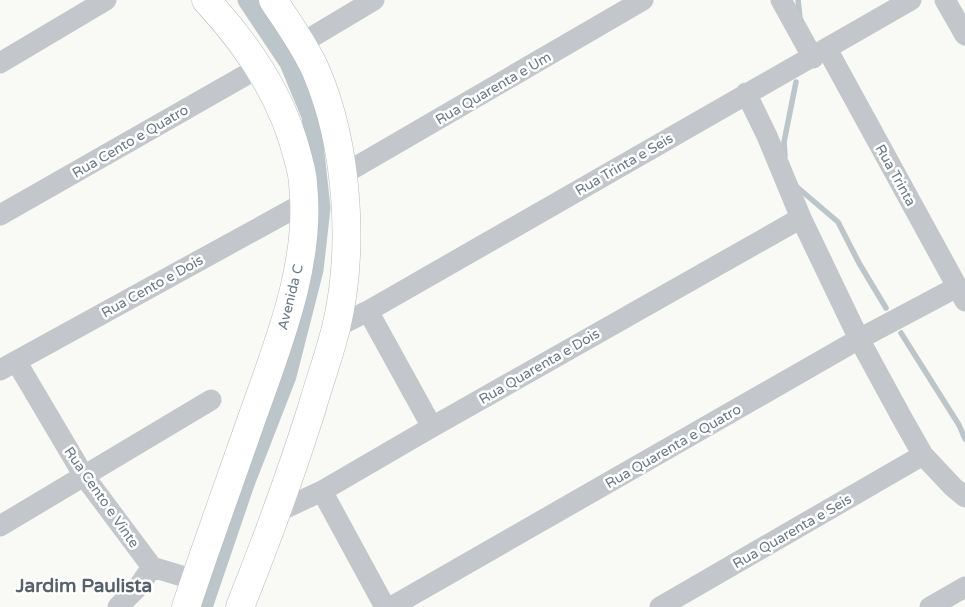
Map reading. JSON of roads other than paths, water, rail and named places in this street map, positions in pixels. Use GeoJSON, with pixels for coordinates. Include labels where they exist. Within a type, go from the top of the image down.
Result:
{"type":"FeatureCollection","features":[{"type":"Feature","properties":{"kind":"main road","name":"Avenida C"},"geometry":{"type":"LineString","coordinates":[[186,607],[290,307],[303,242],[303,182],[293,139],[279,102],[260,67],[226,22],[206,0]]}},
{"type":"Feature","properties":{"kind":"main road"},"geometry":{"type":"LineString","coordinates":[[240,607],[277,512],[336,327],[345,271],[346,209],[335,129],[327,98],[316,70],[302,43],[273,0]]}},
{"type":"Feature","properties":{"kind":"street"},"geometry":{"type":"LineString","coordinates":[[0,63],[106,0]]}},
{"type":"Feature","properties":{"kind":"street"},"geometry":{"type":"LineString","coordinates":[[302,43],[374,0]]}},
{"type":"Feature","properties":{"kind":"street","name":"Rua Quarenta e Um"},"geometry":{"type":"LineString","coordinates":[[342,175],[643,0]]}},
{"type":"Feature","properties":{"kind":"street","name":"Rua Trinta"},"geometry":{"type":"LineString","coordinates":[[781,0],[820,53],[961,294]]}},
{"type":"Feature","properties":{"kind":"street","name":"Rua Trinta e Seis"},"geometry":{"type":"LineString","coordinates":[[336,327],[368,311],[911,0]]}},
{"type":"Feature","properties":{"kind":"street"},"geometry":{"type":"LineString","coordinates":[[945,0],[965,36]]}},
{"type":"Feature","properties":{"kind":"street","name":"Rua Cento e Quatro"},"geometry":{"type":"LineString","coordinates":[[0,215],[260,67]]}},
{"type":"Feature","properties":{"kind":"street"},"geometry":{"type":"LineString","coordinates":[[746,93],[801,218],[859,339],[923,455],[965,497]]}},
{"type":"Feature","properties":{"kind":"street","name":"Rua Cento e Dois"},"geometry":{"type":"LineString","coordinates":[[8,366],[304,203]]}},
{"type":"Feature","properties":{"kind":"street","name":"Rua Quarenta e Dois"},"geometry":{"type":"LineString","coordinates":[[277,512],[322,491],[801,218]]}},
{"type":"Feature","properties":{"kind":"street","name":"Rua Quarenta e Quatro"},"geometry":{"type":"LineString","coordinates":[[391,607],[859,339],[961,294]]}},
{"type":"Feature","properties":{"kind":"street"},"geometry":{"type":"LineString","coordinates":[[368,311],[432,427]]}},
{"type":"Feature","properties":{"kind":"street","name":"Rua Cento e Vinte"},"geometry":{"type":"LineString","coordinates":[[8,366],[84,476],[152,567]]}},
{"type":"Feature","properties":{"kind":"street"},"geometry":{"type":"LineString","coordinates":[[0,526],[211,400]]}},
{"type":"Feature","properties":{"kind":"street","name":"Rua Quarenta e Seis"},"geometry":{"type":"LineString","coordinates":[[660,607],[923,455]]}},
{"type":"Feature","properties":{"kind":"street"},"geometry":{"type":"LineString","coordinates":[[322,491],[385,607]]}},
{"type":"Feature","properties":{"kind":"street"},"geometry":{"type":"LineString","coordinates":[[118,607],[139,586],[152,567],[195,580]]}},
{"type":"Feature","properties":{"kind":"street"},"geometry":{"type":"LineString","coordinates":[[930,607],[965,586]]}},
{"type":"Feature","properties":{"kind":"waterway"},"geometry":{"type":"LineString","coordinates":[[203,607],[245,484],[287,376],[314,270],[321,208],[311,116],[289,63],[247,0]]}},
{"type":"Feature","properties":{"kind":"waterway"},"geometry":{"type":"LineString","coordinates":[[798,0],[800,18]]}},
{"type":"Feature","properties":{"kind":"waterway"},"geometry":{"type":"LineString","coordinates":[[785,156],[784,142],[796,82]]}},
{"type":"Feature","properties":{"kind":"waterway"},"geometry":{"type":"LineString","coordinates":[[797,187],[838,222],[859,263],[886,308]]}},
{"type":"Feature","properties":{"kind":"waterway"},"geometry":{"type":"LineString","coordinates":[[901,333],[959,425],[965,439]]}},
{"type":"Feature","properties":{"kind":"district","name":"Jardim Paulista"},"geometry":{"type":"Point","coordinates":[84,585]}}]}
